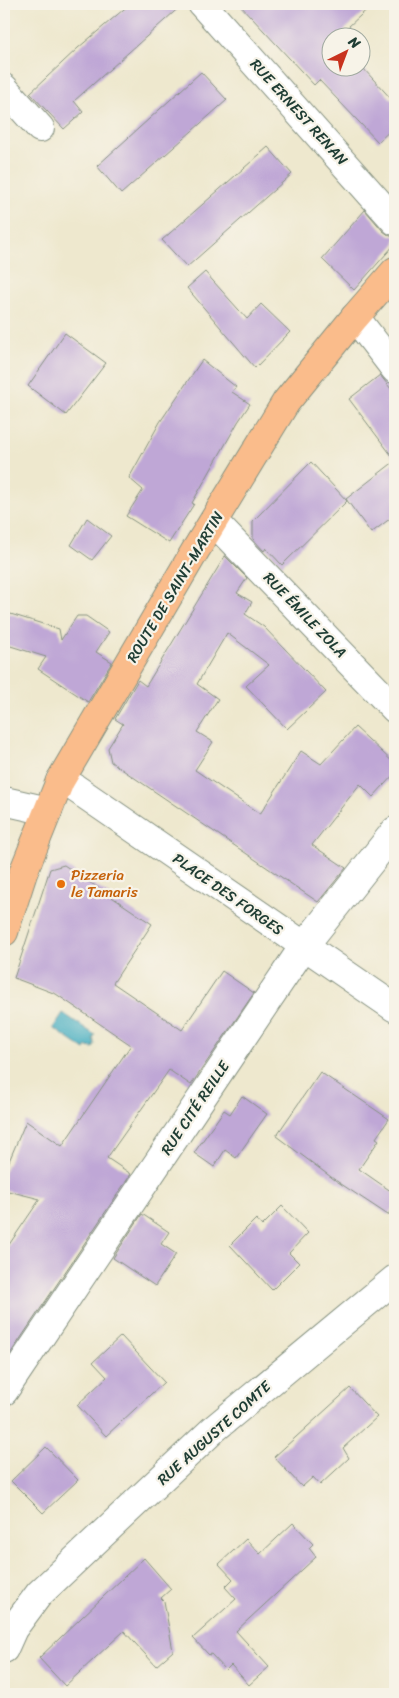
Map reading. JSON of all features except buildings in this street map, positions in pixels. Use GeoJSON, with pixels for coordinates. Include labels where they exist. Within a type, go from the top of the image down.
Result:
{"type":"FeatureCollection","features":[{"type":"Feature","properties":{"kind":"main road","name":"ROUTE DE SAINT-MARTIN"},"geometry":{"type":"LineString","coordinates":[[4,932],[23,873],[60,781],[286,402],[395,271]]}},
{"type":"Feature","properties":{"kind":"street","name":"RUE ERNEST RENAN"},"geometry":{"type":"LineString","coordinates":[[202,4],[395,221]]}},
{"type":"Feature","properties":{"kind":"street"},"geometry":{"type":"LineString","coordinates":[[4,88],[40,128]]}},
{"type":"Feature","properties":{"kind":"street"},"geometry":{"type":"LineString","coordinates":[[355,317],[395,369]]}},
{"type":"Feature","properties":{"kind":"street","name":"RUE ÉMILE ZOLA"},"geometry":{"type":"LineString","coordinates":[[214,522],[395,709]]}},
{"type":"Feature","properties":{"kind":"street","name":"PLACE DES FORGES"},"geometry":{"type":"LineString","coordinates":[[60,781],[76,788],[395,1008]]}},
{"type":"Feature","properties":{"kind":"street"},"geometry":{"type":"LineString","coordinates":[[4,801],[48,811]]}},
{"type":"Feature","properties":{"kind":"street","name":"RUE CITÉ REILLE"},"geometry":{"type":"LineString","coordinates":[[4,1392],[304,946],[395,831]]}},
{"type":"Feature","properties":{"kind":"street","name":"RUE AUGUSTE COMTE"},"geometry":{"type":"LineString","coordinates":[[4,1649],[13,1629],[39,1594],[214,1429],[395,1279]]}},
{"type":"Feature","properties":{"kind":"street","name":"RUE AUGUSTE COMTE"},"geometry":{"type":"LineString","coordinates":[[4,1605],[10,1605],[39,1594]]}},
{"type":"Feature","properties":{"kind":"water"},"geometry":{"type":"Polygon","coordinates":[[[63,1013],[95,1035],[93,1038],[95,1044],[93,1048],[87,1047],[85,1050],[53,1028],[63,1013]]]}},
{"type":"Feature","properties":{"kind":"place","name":"Pizzeria le Tamaris"},"geometry":{"type":"Point","coordinates":[61,884]}}]}
